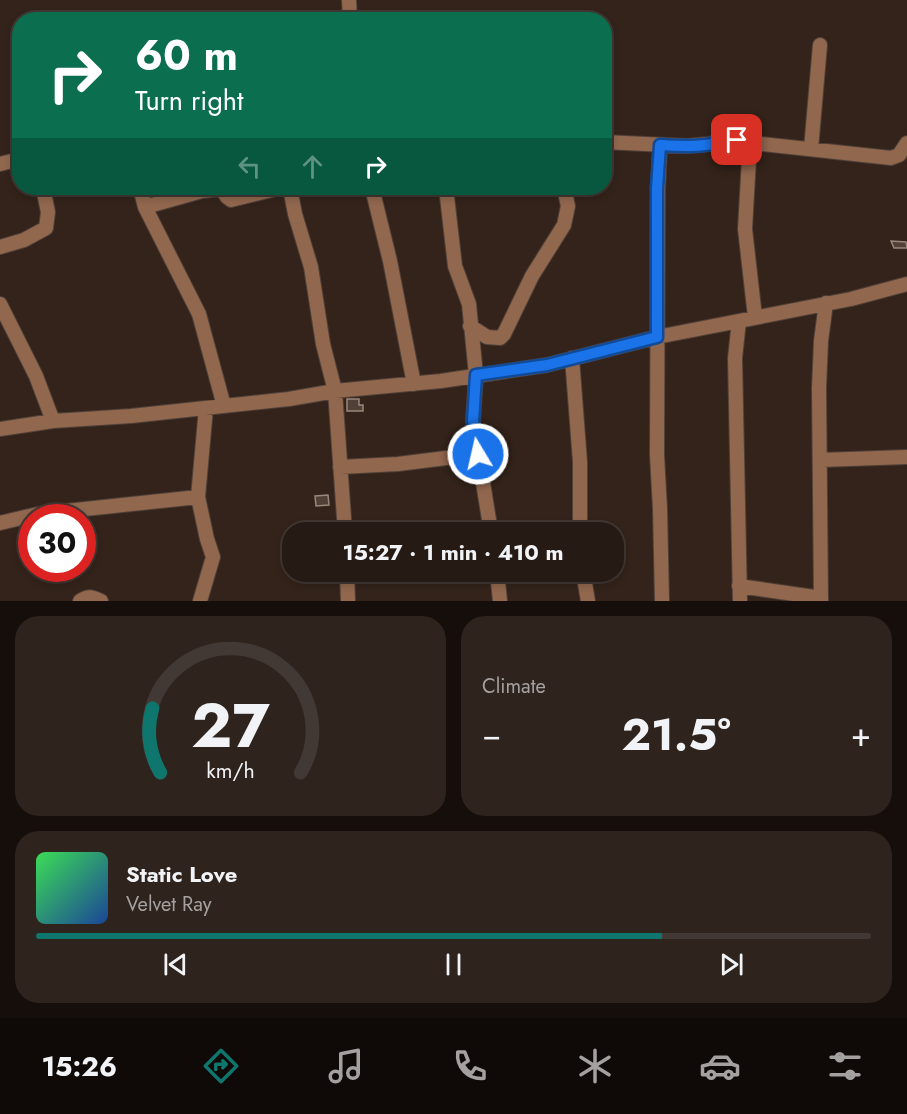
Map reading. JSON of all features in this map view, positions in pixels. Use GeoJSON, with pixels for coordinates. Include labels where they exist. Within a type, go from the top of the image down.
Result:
{"type":"FeatureCollection","features":[{"type":"Feature","properties":{"kind":"street"},"geometry":{"type":"LineString","coordinates":[[811,149],[820,45]]}},
{"type":"Feature","properties":{"kind":"street"},"geometry":{"type":"LineString","coordinates":[[612,142],[687,147],[724,140],[750,141],[891,158],[899,155],[907,143]]}},
{"type":"Feature","properties":{"kind":"street"},"geometry":{"type":"LineString","coordinates":[[750,141],[744,209],[755,317]]}},
{"type":"Feature","properties":{"kind":"street"},"geometry":{"type":"LineString","coordinates":[[660,145],[657,188],[657,455],[662,601]]}},
{"type":"Feature","properties":{"kind":"street"},"geometry":{"type":"LineString","coordinates":[[0,247],[24,240],[46,228],[48,212],[44,195]]}},
{"type":"Feature","properties":{"kind":"street"},"geometry":{"type":"LineString","coordinates":[[142,195],[145,207],[199,314],[225,406]]}},
{"type":"Feature","properties":{"kind":"street"},"geometry":{"type":"LineString","coordinates":[[145,207],[188,195]]}},
{"type":"Feature","properties":{"kind":"street"},"geometry":{"type":"LineString","coordinates":[[226,195],[231,200],[251,195]]}},
{"type":"Feature","properties":{"kind":"street"},"geometry":{"type":"LineString","coordinates":[[291,195],[311,267],[323,344],[335,391],[344,522]]}},
{"type":"Feature","properties":{"kind":"street"},"geometry":{"type":"LineString","coordinates":[[374,195],[390,261],[414,384]]}},
{"type":"Feature","properties":{"kind":"street"},"geometry":{"type":"LineString","coordinates":[[447,195],[455,266],[469,304],[476,375],[473,421],[490,522]]}},
{"type":"Feature","properties":{"kind":"street"},"geometry":{"type":"LineString","coordinates":[[470,326],[494,339],[504,334],[532,276],[564,225],[568,206],[566,195]]}},
{"type":"Feature","properties":{"kind":"street"},"geometry":{"type":"LineString","coordinates":[[0,429],[53,421],[131,416],[335,391],[414,384],[547,365],[657,337],[851,299],[907,284]]}},
{"type":"Feature","properties":{"kind":"street"},"geometry":{"type":"LineString","coordinates":[[739,586],[821,599],[819,388],[821,341],[826,303]]}},
{"type":"Feature","properties":{"kind":"street"},"geometry":{"type":"LineString","coordinates":[[0,304],[36,376],[53,421]]}},
{"type":"Feature","properties":{"kind":"street"},"geometry":{"type":"LineString","coordinates":[[740,321],[735,358],[740,601]]}},
{"type":"Feature","properties":{"kind":"street"},"geometry":{"type":"LineString","coordinates":[[572,358],[580,462],[580,522]]}},
{"type":"Feature","properties":{"kind":"street"},"geometry":{"type":"LineString","coordinates":[[200,601],[213,557],[198,497],[206,408]]}},
{"type":"Feature","properties":{"kind":"street"},"geometry":{"type":"LineString","coordinates":[[340,467],[398,464],[478,454]]}},
{"type":"Feature","properties":{"kind":"street"},"geometry":{"type":"LineString","coordinates":[[820,460],[907,457]]}},
{"type":"Feature","properties":{"kind":"street"},"geometry":{"type":"LineString","coordinates":[[0,523],[38,514],[198,497]]}},
{"type":"Feature","properties":{"kind":"street"},"geometry":{"type":"LineString","coordinates":[[347,582],[348,601]]}},
{"type":"Feature","properties":{"kind":"street"},"geometry":{"type":"LineString","coordinates":[[497,582],[500,601]]}},
{"type":"Feature","properties":{"kind":"street"},"geometry":{"type":"LineString","coordinates":[[585,582],[588,601]]}},
{"type":"Feature","properties":{"kind":"street"},"geometry":{"type":"LineString","coordinates":[[80,601],[87,596],[101,601]]}},
{"type":"Feature","properties":{"kind":"building"},"geometry":{"type":"Polygon","coordinates":[[[891,241],[906,242],[907,248],[894,248],[891,241]]]}},
{"type":"Feature","properties":{"kind":"building"},"geometry":{"type":"Polygon","coordinates":[[[347,399],[359,399],[359,405],[363,405],[363,411],[347,411],[347,399]]]}},
{"type":"Feature","properties":{"kind":"building"},"geometry":{"type":"Polygon","coordinates":[[[328,495],[329,505],[316,506],[315,496],[328,495]]]}},
{"type":"Feature","properties":{"kind":"route"},"geometry":{"type":"LineString","coordinates":[[478,454],[473,421],[476,375],[547,365],[657,337],[657,188],[660,145],[687,147],[724,140],[737,140]]}}]}
